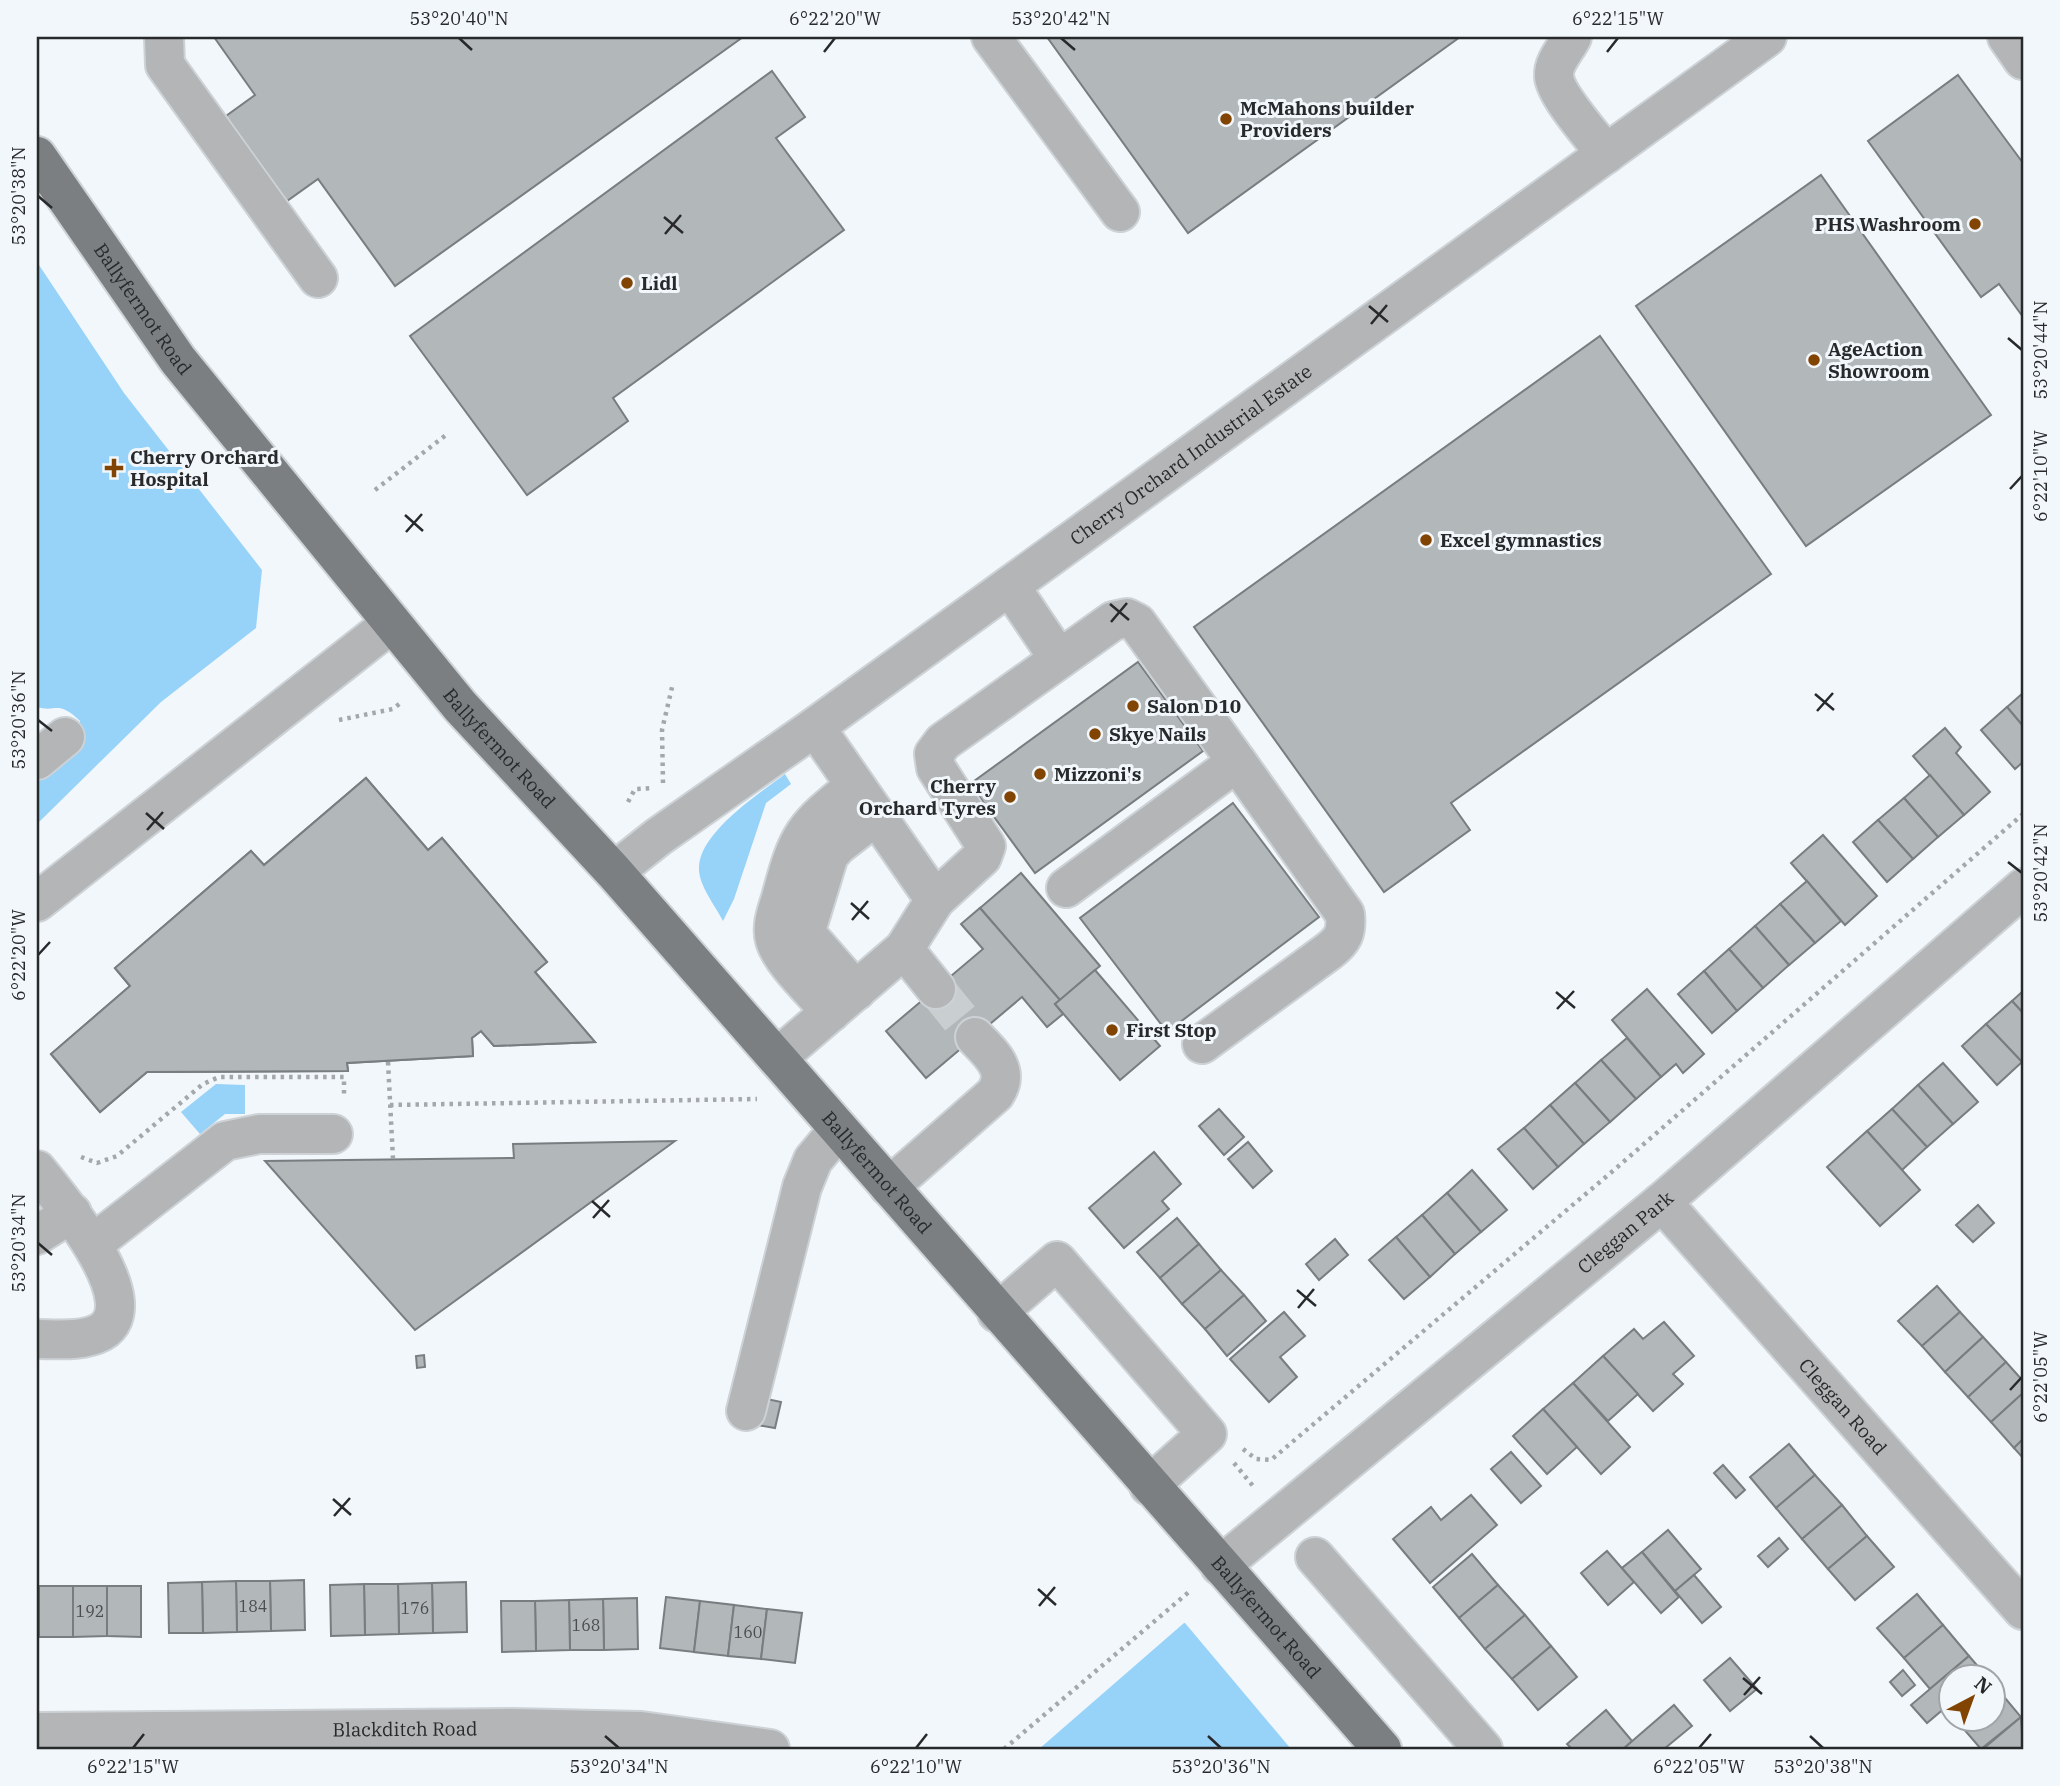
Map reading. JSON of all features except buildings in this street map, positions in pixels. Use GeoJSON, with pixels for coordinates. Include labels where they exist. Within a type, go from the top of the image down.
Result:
{"type":"FeatureCollection","features":[{"type":"Feature","properties":{"kind":"main road","name":"Ballyfermot Road"},"geometry":{"type":"LineString","coordinates":[[37,156],[178,360],[460,705],[614,872],[1149,1486],[1206,1577],[1382,1749]]}},
{"type":"Feature","properties":{"kind":"street"},"geometry":{"type":"LineString","coordinates":[[164,37],[165,65],[318,278]]}},
{"type":"Feature","properties":{"kind":"street"},"geometry":{"type":"LineString","coordinates":[[991,37],[1120,212]]}},
{"type":"Feature","properties":{"kind":"street"},"geometry":{"type":"LineString","coordinates":[[1572,37],[1557,62],[1554,77],[1559,89],[1606,154]]}},
{"type":"Feature","properties":{"kind":"street","name":"Cherry Orchard Industrial Estate"},"geometry":{"type":"LineString","coordinates":[[614,872],[658,836],[816,727],[1767,37]]}},
{"type":"Feature","properties":{"kind":"street"},"geometry":{"type":"LineString","coordinates":[[2007,37],[2023,60]]}},
{"type":"Feature","properties":{"kind":"street"},"geometry":{"type":"LineString","coordinates":[[1010,586],[1059,659]]}},
{"type":"Feature","properties":{"kind":"street"},"geometry":{"type":"LineString","coordinates":[[777,1058],[904,949],[935,900],[982,857],[986,846],[983,836],[936,768],[934,754],[943,742],[1113,621],[1126,618],[1137,623],[1345,914],[1343,940],[1202,1044]]}},
{"type":"Feature","properties":{"kind":"street"},"geometry":{"type":"LineString","coordinates":[[37,902],[392,623]]}},
{"type":"Feature","properties":{"kind":"street"},"geometry":{"type":"LineString","coordinates":[[816,727],[935,900]]}},
{"type":"Feature","properties":{"kind":"street"},"geometry":{"type":"LineString","coordinates":[[1066,888],[1237,762]]}},
{"type":"Feature","properties":{"kind":"street"},"geometry":{"type":"LineString","coordinates":[[844,1001],[785,957],[775,941],[774,925],[801,836],[813,820],[866,801]]}},
{"type":"Feature","properties":{"kind":"street","name":"Cleggan Park"},"geometry":{"type":"LineString","coordinates":[[1206,1577],[1662,1202],[2023,888]]}},
{"type":"Feature","properties":{"kind":"street"},"geometry":{"type":"LineString","coordinates":[[904,949],[936,989]]}},
{"type":"Feature","properties":{"kind":"street"},"geometry":{"type":"LineString","coordinates":[[889,1187],[995,1094],[1002,1083],[1000,1065],[975,1037]]}},
{"type":"Feature","properties":{"kind":"street"},"geometry":{"type":"LineString","coordinates":[[746,1410],[802,1187],[813,1160],[839,1129]]}},
{"type":"Feature","properties":{"kind":"street"},"geometry":{"type":"LineString","coordinates":[[37,1235],[83,1228],[225,1141],[260,1134],[333,1134]]}},
{"type":"Feature","properties":{"kind":"street"},"geometry":{"type":"LineString","coordinates":[[37,1170],[83,1228],[107,1272],[113,1303],[111,1321],[101,1332],[78,1338],[37,1339]]}},
{"type":"Feature","properties":{"kind":"street","name":"Cleggan Road"},"geometry":{"type":"LineString","coordinates":[[1662,1202],[2023,1610]]}},
{"type":"Feature","properties":{"kind":"street"},"geometry":{"type":"LineString","coordinates":[[997,1313],[1057,1261],[1207,1434],[1149,1486]]}},
{"type":"Feature","properties":{"kind":"street"},"geometry":{"type":"LineString","coordinates":[[1315,1556],[1468,1744]]}},
{"type":"Feature","properties":{"kind":"street","name":"Blackditch Road"},"geometry":{"type":"LineString","coordinates":[[37,1732],[513,1727],[641,1731],[770,1749]]}},
{"type":"Feature","properties":{"kind":"path"},"geometry":{"type":"LineString","coordinates":[[375,490],[446,435]]}},
{"type":"Feature","properties":{"kind":"path"},"geometry":{"type":"LineString","coordinates":[[628,802],[635,789],[661,788],[664,781],[662,730],[673,684]]}},
{"type":"Feature","properties":{"kind":"path"},"geometry":{"type":"LineString","coordinates":[[1236,1444],[1256,1459],[1271,1460],[1614,1170],[2023,814]]}},
{"type":"Feature","properties":{"kind":"path"},"geometry":{"type":"LineString","coordinates":[[388,1062],[393,1159]]}},
{"type":"Feature","properties":{"kind":"path"},"geometry":{"type":"LineString","coordinates":[[390,1105],[749,1100],[806,1091]]}},
{"type":"Feature","properties":{"kind":"path"},"geometry":{"type":"LineString","coordinates":[[1004,1749],[1206,1577]]}},
{"type":"Feature","properties":{"kind":"shaded area","name":"Cherry Orchard Hospital"},"geometry":{"type":"Polygon","coordinates":[[[37,262],[124,393],[262,570],[256,628],[161,702],[37,824],[37,777],[77,739],[80,721],[62,708],[37,707],[37,262]]]}},
{"type":"Feature","properties":{"kind":"shaded area"},"geometry":{"type":"Polygon","coordinates":[[[785,774],[791,784],[766,803],[734,899],[723,921],[701,881],[699,867],[702,854],[709,840],[733,814],[785,774]]]}},
{"type":"Feature","properties":{"kind":"shaded area"},"geometry":{"type":"Polygon","coordinates":[[[216,1084],[245,1085],[245,1114],[225,1114],[200,1134],[181,1112],[216,1084]]]}},
{"type":"Feature","properties":{"kind":"shaded area"},"geometry":{"type":"Polygon","coordinates":[[[1184,1623],[1291,1749],[1039,1749],[1184,1623]]]}},
{"type":"Feature","properties":{"kind":"tunnel"},"geometry":{"type":"LineString","coordinates":[[936,989],[975,1037]]}},
{"type":"Feature","properties":{"kind":"place","name":"McMahons builder Providers"},"geometry":{"type":"Point","coordinates":[1226,119]}},
{"type":"Feature","properties":{"kind":"place","name":"PHS Washroom"},"geometry":{"type":"Point","coordinates":[1975,224]}},
{"type":"Feature","properties":{"kind":"place","name":"Lidl"},"geometry":{"type":"Point","coordinates":[627,283]}},
{"type":"Feature","properties":{"kind":"place","name":"AgeAction Showroom"},"geometry":{"type":"Point","coordinates":[1814,360]}},
{"type":"Feature","properties":{"kind":"place","name":"Cherry Orchard Hospital"},"geometry":{"type":"Point","coordinates":[114,468]}},
{"type":"Feature","properties":{"kind":"place","name":"Excel gymnastics"},"geometry":{"type":"Point","coordinates":[1426,540]}},
{"type":"Feature","properties":{"kind":"place","name":"Salon D10"},"geometry":{"type":"Point","coordinates":[1133,706]}},
{"type":"Feature","properties":{"kind":"place","name":"Skye Nails"},"geometry":{"type":"Point","coordinates":[1095,734]}},
{"type":"Feature","properties":{"kind":"place","name":"Mizzoni's"},"geometry":{"type":"Point","coordinates":[1040,774]}},
{"type":"Feature","properties":{"kind":"place","name":"Cherry Orchard Tyres"},"geometry":{"type":"Point","coordinates":[1010,797]}},
{"type":"Feature","properties":{"kind":"place","name":"First Stop"},"geometry":{"type":"Point","coordinates":[1112,1030]}}]}
